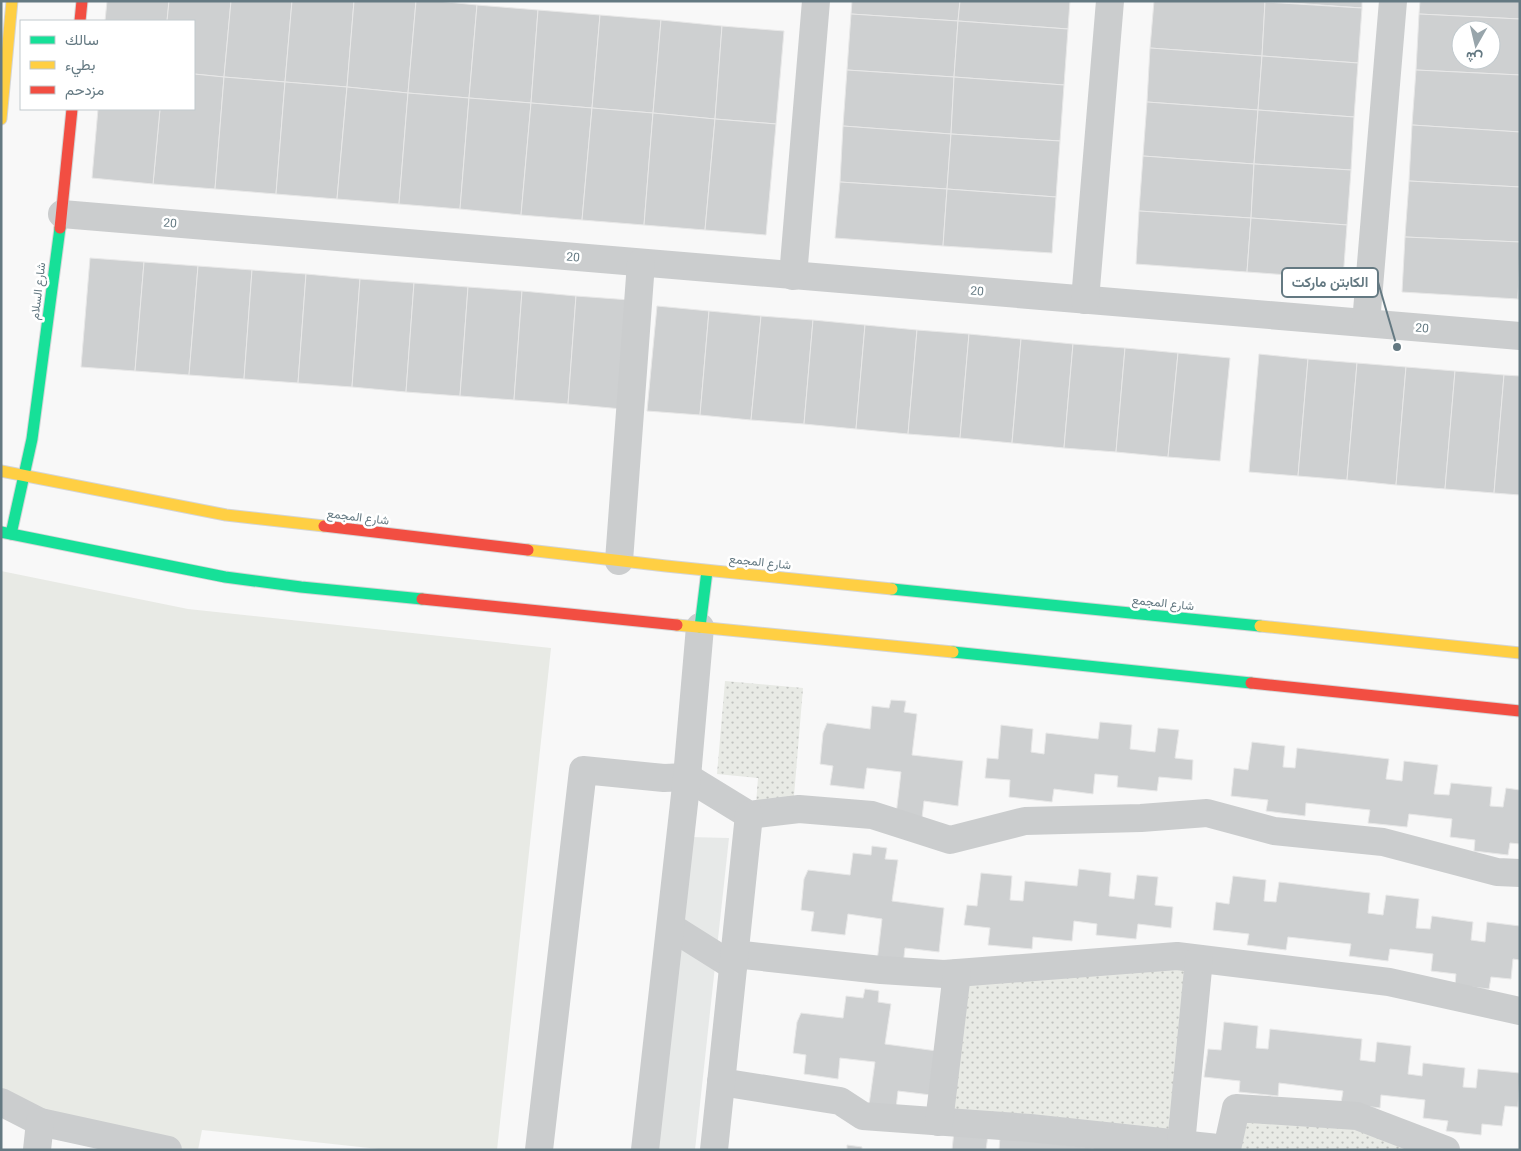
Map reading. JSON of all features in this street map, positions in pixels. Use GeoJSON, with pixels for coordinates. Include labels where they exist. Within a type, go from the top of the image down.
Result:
{"type":"FeatureCollection","features":[{"type":"Feature","properties":{"kind":"street"},"geometry":{"type":"LineString","coordinates":[[1,119],[12,1]]}},
{"type":"Feature","properties":{"kind":"street"},"geometry":{"type":"LineString","coordinates":[[80,20],[82,1]]}},
{"type":"Feature","properties":{"kind":"street"},"geometry":{"type":"LineString","coordinates":[[1085,300],[1110,1]]}},
{"type":"Feature","properties":{"kind":"street"},"geometry":{"type":"LineString","coordinates":[[1366,323],[1393,1]]}},
{"type":"Feature","properties":{"kind":"street"},"geometry":{"type":"LineString","coordinates":[[794,276],[813,2]]}},
{"type":"Feature","properties":{"kind":"street","name":"شارع السلام"},"geometry":{"type":"LineString","coordinates":[[6,533],[32,439],[62,214],[72,110]]}},
{"type":"Feature","properties":{"kind":"street","name":"20"},"geometry":{"type":"LineString","coordinates":[[62,214],[1520,336]]}},
{"type":"Feature","properties":{"kind":"street"},"geometry":{"type":"LineString","coordinates":[[619,561],[641,263]]}},
{"type":"Feature","properties":{"kind":"street"},"geometry":{"type":"LineString","coordinates":[[18,454],[26,448],[32,439]]}},
{"type":"Feature","properties":{"kind":"street","name":"شارع المجمع"},"geometry":{"type":"LineString","coordinates":[[1,471],[226,516],[707,571],[1520,653]]}},
{"type":"Feature","properties":{"kind":"street"},"geometry":{"type":"LineString","coordinates":[[6,533],[225,577],[301,587],[1122,668],[1520,711]]}},
{"type":"Feature","properties":{"kind":"street"},"geometry":{"type":"LineString","coordinates":[[645,1150],[687,778],[700,627],[707,571]]}},
{"type":"Feature","properties":{"kind":"street"},"geometry":{"type":"LineString","coordinates":[[539,1150],[583,770],[664,778],[687,778],[749,815],[799,809],[872,815],[950,840],[1025,821],[1141,818],[1207,813],[1274,831],[1384,842],[1496,872],[1520,873]]}},
{"type":"Feature","properties":{"kind":"street"},"geometry":{"type":"LineString","coordinates":[[714,1150],[749,815]]}},
{"type":"Feature","properties":{"kind":"street"},"geometry":{"type":"LineString","coordinates":[[671,927],[734,960],[944,974],[1177,956],[1389,982],[1520,1011]]}},
{"type":"Feature","properties":{"kind":"street"},"geometry":{"type":"LineString","coordinates":[[1181,1144],[1199,959]]}},
{"type":"Feature","properties":{"kind":"street"},"geometry":{"type":"LineString","coordinates":[[940,1122],[957,973]]}},
{"type":"Feature","properties":{"kind":"street"},"geometry":{"type":"LineString","coordinates":[[721,1082],[840,1101],[864,1116],[1030,1128],[1227,1149],[1236,1108],[1357,1116],[1446,1150]]}},
{"type":"Feature","properties":{"kind":"street"},"geometry":{"type":"LineString","coordinates":[[1,1102],[40,1122],[168,1150]]}},
{"type":"Feature","properties":{"kind":"street"},"geometry":{"type":"LineString","coordinates":[[37,1150],[40,1122]]}},
{"type":"Feature","properties":{"kind":"shaded area"},"geometry":{"type":"Polygon","coordinates":[[[1,571],[188,609],[551,648],[497,1150],[388,1150],[202,1130],[198,1150],[185,1150],[154,1144],[43,1113],[1,1090],[1,571]]]}},
{"type":"Feature","properties":{"kind":"shaded area"},"geometry":{"type":"Polygon","coordinates":[[[725,681],[803,688],[793,808],[756,804],[758,778],[717,774],[725,681]]]}},
{"type":"Feature","properties":{"kind":"shaded area"},"geometry":{"type":"Polygon","coordinates":[[[689,837],[729,838],[695,1150],[653,1150],[689,837]]]}},
{"type":"Feature","properties":{"kind":"shaded area"},"geometry":{"type":"Polygon","coordinates":[[[1199,959],[1181,1144],[939,1122],[957,973],[1199,959]]]}},
{"type":"Feature","properties":{"kind":"shaded area"},"geometry":{"type":"Polygon","coordinates":[[[1236,1108],[1357,1116],[1446,1150],[1237,1150],[1236,1108]]]}},
{"type":"Feature","properties":{"kind":"building"},"geometry":{"type":"Polygon","coordinates":[[[107,1],[169,1],[167,20],[105,20],[107,1]]]}},
{"type":"Feature","properties":{"kind":"building"},"geometry":{"type":"Polygon","coordinates":[[[169,1],[231,1],[224,77],[195,74],[195,20],[167,20],[169,1]]]}},
{"type":"Feature","properties":{"kind":"building"},"geometry":{"type":"Polygon","coordinates":[[[231,1],[292,1],[285,82],[224,77],[231,1]]]}},
{"type":"Feature","properties":{"kind":"building"},"geometry":{"type":"Polygon","coordinates":[[[292,1],[354,1],[347,87],[285,82],[292,1]]]}},
{"type":"Feature","properties":{"kind":"building"},"geometry":{"type":"Polygon","coordinates":[[[354,1],[416,1],[408,93],[347,87],[354,1]]]}},
{"type":"Feature","properties":{"kind":"building"},"geometry":{"type":"Polygon","coordinates":[[[416,1],[477,5],[469,98],[408,93],[416,1]]]}},
{"type":"Feature","properties":{"kind":"building"},"geometry":{"type":"Polygon","coordinates":[[[852,1],[960,1],[958,21],[851,14],[852,1]]]}},
{"type":"Feature","properties":{"kind":"building"},"geometry":{"type":"Polygon","coordinates":[[[960,1],[1070,1],[1068,29],[958,21],[960,1]]]}},
{"type":"Feature","properties":{"kind":"building"},"geometry":{"type":"Polygon","coordinates":[[[1154,1],[1265,2],[1262,56],[1150,48],[1154,1]]]}},
{"type":"Feature","properties":{"kind":"building"},"geometry":{"type":"Polygon","coordinates":[[[1265,1],[1362,1],[1362,8],[1265,1]]]}},
{"type":"Feature","properties":{"kind":"building"},"geometry":{"type":"Polygon","coordinates":[[[1420,1],[1520,1],[1520,19],[1419,14],[1420,1]]]}},
{"type":"Feature","properties":{"kind":"building"},"geometry":{"type":"Polygon","coordinates":[[[1265,2],[1362,8],[1358,63],[1262,56],[1265,2]]]}},
{"type":"Feature","properties":{"kind":"building"},"geometry":{"type":"Polygon","coordinates":[[[477,5],[538,10],[531,103],[469,98],[477,5]]]}},
{"type":"Feature","properties":{"kind":"building"},"geometry":{"type":"Polygon","coordinates":[[[538,10],[600,15],[592,108],[531,103],[538,10]]]}},
{"type":"Feature","properties":{"kind":"building"},"geometry":{"type":"Polygon","coordinates":[[[851,14],[958,21],[954,77],[847,70],[851,14]]]}},
{"type":"Feature","properties":{"kind":"building"},"geometry":{"type":"Polygon","coordinates":[[[1419,14],[1520,19],[1520,75],[1416,70],[1419,14]]]}},
{"type":"Feature","properties":{"kind":"building"},"geometry":{"type":"Polygon","coordinates":[[[600,15],[661,20],[653,113],[592,108],[600,15]]]}},
{"type":"Feature","properties":{"kind":"building"},"geometry":{"type":"Polygon","coordinates":[[[661,20],[722,26],[715,119],[653,113],[661,20]]]}},
{"type":"Feature","properties":{"kind":"building"},"geometry":{"type":"Polygon","coordinates":[[[958,21],[1068,29],[1064,85],[954,77],[958,21]]]}},
{"type":"Feature","properties":{"kind":"building"},"geometry":{"type":"Polygon","coordinates":[[[722,26],[784,31],[776,124],[715,119],[722,26]]]}},
{"type":"Feature","properties":{"kind":"building"},"geometry":{"type":"Polygon","coordinates":[[[1150,48],[1262,56],[1258,110],[1147,102],[1150,48]]]}},
{"type":"Feature","properties":{"kind":"building"},"geometry":{"type":"Polygon","coordinates":[[[1262,56],[1358,63],[1354,117],[1258,110],[1262,56]]]}},
{"type":"Feature","properties":{"kind":"building"},"geometry":{"type":"Polygon","coordinates":[[[847,70],[954,77],[951,134],[843,126],[847,70]]]}},
{"type":"Feature","properties":{"kind":"building"},"geometry":{"type":"Polygon","coordinates":[[[1416,70],[1520,75],[1520,132],[1412,125],[1416,70]]]}},
{"type":"Feature","properties":{"kind":"building"},"geometry":{"type":"Polygon","coordinates":[[[195,74],[224,77],[215,189],[153,184],[160,110],[195,110],[195,74]]]}},
{"type":"Feature","properties":{"kind":"building"},"geometry":{"type":"Polygon","coordinates":[[[224,77],[285,82],[276,194],[215,189],[224,77]]]}},
{"type":"Feature","properties":{"kind":"building"},"geometry":{"type":"Polygon","coordinates":[[[954,77],[1064,85],[1060,141],[951,134],[954,77]]]}},
{"type":"Feature","properties":{"kind":"building"},"geometry":{"type":"Polygon","coordinates":[[[285,82],[347,87],[337,199],[276,194],[285,82]]]}},
{"type":"Feature","properties":{"kind":"building"},"geometry":{"type":"Polygon","coordinates":[[[347,87],[408,93],[399,204],[337,199],[347,87]]]}},
{"type":"Feature","properties":{"kind":"building"},"geometry":{"type":"Polygon","coordinates":[[[408,93],[469,98],[460,209],[399,204],[408,93]]]}},
{"type":"Feature","properties":{"kind":"building"},"geometry":{"type":"Polygon","coordinates":[[[469,98],[531,103],[521,215],[460,209],[469,98]]]}},
{"type":"Feature","properties":{"kind":"building"},"geometry":{"type":"Polygon","coordinates":[[[1147,102],[1258,110],[1254,164],[1143,156],[1147,102]]]}},
{"type":"Feature","properties":{"kind":"building"},"geometry":{"type":"Polygon","coordinates":[[[531,103],[592,108],[582,220],[521,215],[531,103]]]}},
{"type":"Feature","properties":{"kind":"building"},"geometry":{"type":"Polygon","coordinates":[[[592,108],[653,113],[644,225],[582,220],[592,108]]]}},
{"type":"Feature","properties":{"kind":"building"},"geometry":{"type":"Polygon","coordinates":[[[98,110],[160,110],[153,184],[92,178],[98,110]]]}},
{"type":"Feature","properties":{"kind":"building"},"geometry":{"type":"Polygon","coordinates":[[[1258,110],[1354,117],[1351,170],[1254,164],[1258,110]]]}},
{"type":"Feature","properties":{"kind":"building"},"geometry":{"type":"Polygon","coordinates":[[[653,113],[715,119],[705,230],[644,225],[653,113]]]}},
{"type":"Feature","properties":{"kind":"building"},"geometry":{"type":"Polygon","coordinates":[[[715,119],[776,124],[766,235],[705,230],[715,119]]]}},
{"type":"Feature","properties":{"kind":"building"},"geometry":{"type":"Polygon","coordinates":[[[1412,125],[1520,132],[1520,187],[1409,181],[1412,125]]]}},
{"type":"Feature","properties":{"kind":"building"},"geometry":{"type":"Polygon","coordinates":[[[843,126],[951,134],[947,189],[840,182],[843,126]]]}},
{"type":"Feature","properties":{"kind":"building"},"geometry":{"type":"Polygon","coordinates":[[[951,134],[1060,141],[1056,197],[947,189],[951,134]]]}},
{"type":"Feature","properties":{"kind":"building"},"geometry":{"type":"Polygon","coordinates":[[[1143,156],[1254,164],[1251,218],[1139,211],[1143,156]]]}},
{"type":"Feature","properties":{"kind":"building"},"geometry":{"type":"Polygon","coordinates":[[[1254,164],[1351,170],[1347,225],[1251,218],[1254,164]]]}},
{"type":"Feature","properties":{"kind":"building"},"geometry":{"type":"Polygon","coordinates":[[[1409,181],[1520,187],[1520,242],[1405,237],[1409,181]]]}},
{"type":"Feature","properties":{"kind":"building"},"geometry":{"type":"Polygon","coordinates":[[[840,182],[947,189],[943,246],[835,238],[840,182]]]}},
{"type":"Feature","properties":{"kind":"building"},"geometry":{"type":"Polygon","coordinates":[[[947,189],[1056,197],[1052,253],[943,246],[947,189]]]}},
{"type":"Feature","properties":{"kind":"building"},"geometry":{"type":"Polygon","coordinates":[[[1139,211],[1251,218],[1247,272],[1136,264],[1139,211]]]}},
{"type":"Feature","properties":{"kind":"building"},"geometry":{"type":"Polygon","coordinates":[[[1251,218],[1347,225],[1343,279],[1247,272],[1251,218]]]}},
{"type":"Feature","properties":{"kind":"building"},"geometry":{"type":"Polygon","coordinates":[[[1405,237],[1520,242],[1518,299],[1402,292],[1405,237]]]}},
{"type":"Feature","properties":{"kind":"building"},"geometry":{"type":"Polygon","coordinates":[[[90,258],[144,262],[135,371],[81,367],[90,258]]]}},
{"type":"Feature","properties":{"kind":"building"},"geometry":{"type":"Polygon","coordinates":[[[144,262],[198,266],[189,375],[135,371],[144,262]]]}},
{"type":"Feature","properties":{"kind":"building"},"geometry":{"type":"Polygon","coordinates":[[[198,266],[252,270],[244,379],[189,375],[198,266]]]}},
{"type":"Feature","properties":{"kind":"building"},"geometry":{"type":"Polygon","coordinates":[[[1520,266],[1520,299],[1518,299],[1520,266]]]}},
{"type":"Feature","properties":{"kind":"building"},"geometry":{"type":"Polygon","coordinates":[[[252,270],[306,274],[298,383],[244,379],[252,270]]]}},
{"type":"Feature","properties":{"kind":"building"},"geometry":{"type":"Polygon","coordinates":[[[306,274],[360,279],[352,387],[298,383],[306,274]]]}},
{"type":"Feature","properties":{"kind":"building"},"geometry":{"type":"Polygon","coordinates":[[[360,279],[414,283],[406,392],[352,387],[360,279]]]}},
{"type":"Feature","properties":{"kind":"building"},"geometry":{"type":"Polygon","coordinates":[[[414,283],[468,287],[460,396],[406,392],[414,283]]]}},
{"type":"Feature","properties":{"kind":"building"},"geometry":{"type":"Polygon","coordinates":[[[468,287],[522,291],[514,400],[460,396],[468,287]]]}},
{"type":"Feature","properties":{"kind":"building"},"geometry":{"type":"Polygon","coordinates":[[[522,291],[576,296],[568,404],[514,400],[522,291]]]}},
{"type":"Feature","properties":{"kind":"building"},"geometry":{"type":"Polygon","coordinates":[[[576,296],[630,300],[622,409],[568,404],[576,296]]]}},
{"type":"Feature","properties":{"kind":"building"},"geometry":{"type":"Polygon","coordinates":[[[657,306],[709,311],[700,415],[647,411],[657,306]]]}},
{"type":"Feature","properties":{"kind":"building"},"geometry":{"type":"Polygon","coordinates":[[[709,311],[761,316],[751,420],[700,415],[709,311]]]}},
{"type":"Feature","properties":{"kind":"building"},"geometry":{"type":"Polygon","coordinates":[[[761,316],[813,320],[804,424],[751,420],[761,316]]]}},
{"type":"Feature","properties":{"kind":"building"},"geometry":{"type":"Polygon","coordinates":[[[813,320],[865,325],[856,429],[804,424],[813,320]]]}},
{"type":"Feature","properties":{"kind":"building"},"geometry":{"type":"Polygon","coordinates":[[[865,325],[917,330],[908,434],[856,429],[865,325]]]}},
{"type":"Feature","properties":{"kind":"building"},"geometry":{"type":"Polygon","coordinates":[[[917,330],[969,334],[960,438],[908,434],[917,330]]]}},
{"type":"Feature","properties":{"kind":"building"},"geometry":{"type":"Polygon","coordinates":[[[969,334],[1021,339],[1012,443],[960,438],[969,334]]]}},
{"type":"Feature","properties":{"kind":"building"},"geometry":{"type":"Polygon","coordinates":[[[1021,339],[1073,344],[1064,448],[1012,443],[1021,339]]]}},
{"type":"Feature","properties":{"kind":"building"},"geometry":{"type":"Polygon","coordinates":[[[1073,344],[1125,348],[1116,452],[1064,448],[1073,344]]]}},
{"type":"Feature","properties":{"kind":"building"},"geometry":{"type":"Polygon","coordinates":[[[1125,348],[1178,353],[1168,457],[1116,452],[1125,348]]]}},
{"type":"Feature","properties":{"kind":"building"},"geometry":{"type":"Polygon","coordinates":[[[1178,353],[1230,358],[1220,461],[1168,457],[1178,353]]]}},
{"type":"Feature","properties":{"kind":"building"},"geometry":{"type":"Polygon","coordinates":[[[1259,354],[1308,359],[1298,476],[1249,472],[1259,354]]]}},
{"type":"Feature","properties":{"kind":"building"},"geometry":{"type":"Polygon","coordinates":[[[1308,359],[1357,363],[1347,480],[1298,476],[1308,359]]]}},
{"type":"Feature","properties":{"kind":"building"},"geometry":{"type":"Polygon","coordinates":[[[1357,363],[1406,367],[1396,485],[1347,480],[1357,363]]]}},
{"type":"Feature","properties":{"kind":"building"},"geometry":{"type":"Polygon","coordinates":[[[1406,367],[1455,371],[1445,489],[1396,485],[1406,367]]]}},
{"type":"Feature","properties":{"kind":"building"},"geometry":{"type":"Polygon","coordinates":[[[1455,371],[1504,375],[1494,493],[1445,489],[1455,371]]]}},
{"type":"Feature","properties":{"kind":"building"},"geometry":{"type":"Polygon","coordinates":[[[1504,375],[1520,376],[1520,495],[1494,493],[1504,375]]]}},
{"type":"Feature","properties":{"kind":"building"},"geometry":{"type":"Polygon","coordinates":[[[891,700],[906,701],[904,712],[917,714],[912,755],[963,761],[958,806],[924,801],[922,818],[896,815],[901,772],[867,768],[864,789],[830,785],[833,766],[820,764],[823,733],[827,723],[870,729],[872,706],[889,708],[891,700]]]}},
{"type":"Feature","properties":{"kind":"building"},"geometry":{"type":"Polygon","coordinates":[[[1100,722],[1132,725],[1130,749],[1155,752],[1158,728],[1179,730],[1175,758],[1193,760],[1192,780],[1159,777],[1157,791],[1117,787],[1118,776],[1095,774],[1093,794],[1054,789],[1052,802],[1009,797],[1010,780],[985,778],[987,758],[998,759],[1001,725],[1033,729],[1031,752],[1044,754],[1046,733],[1098,739],[1100,722]]]}},
{"type":"Feature","properties":{"kind":"building"},"geometry":{"type":"Polygon","coordinates":[[[1252,742],[1285,746],[1283,767],[1295,768],[1297,748],[1389,759],[1386,779],[1402,781],[1404,761],[1438,765],[1434,794],[1449,795],[1451,783],[1492,787],[1490,806],[1503,807],[1506,788],[1520,790],[1520,844],[1510,843],[1508,855],[1474,851],[1475,840],[1450,837],[1452,819],[1409,814],[1407,827],[1368,823],[1370,810],[1306,803],[1305,816],[1266,811],[1268,800],[1231,796],[1234,768],[1248,770],[1252,742]]]}},
{"type":"Feature","properties":{"kind":"building"},"geometry":{"type":"Polygon","coordinates":[[[872,846],[887,848],[885,859],[898,860],[892,901],[944,908],[939,952],[905,948],[903,965],[877,962],[882,919],[848,914],[845,935],[811,931],[814,912],[801,910],[804,879],[808,870],[850,875],[853,853],[871,855],[872,846]]]}},
{"type":"Feature","properties":{"kind":"building"},"geometry":{"type":"Polygon","coordinates":[[[1079,869],[1111,873],[1109,896],[1134,899],[1137,875],[1158,877],[1155,905],[1173,907],[1171,928],[1138,924],[1136,939],[1096,935],[1097,924],[1074,921],[1072,941],[1033,937],[1032,949],[988,945],[990,928],[964,925],[967,905],[977,906],[981,873],[1012,876],[1010,900],[1023,901],[1025,881],[1077,886],[1079,869]]]}},
{"type":"Feature","properties":{"kind":"building"},"geometry":{"type":"Polygon","coordinates":[[[1233,876],[1266,880],[1264,901],[1276,902],[1279,882],[1370,893],[1368,913],[1383,915],[1386,895],[1419,899],[1416,928],[1430,929],[1432,916],[1473,922],[1471,940],[1485,942],[1487,922],[1520,926],[1520,960],[1513,959],[1511,979],[1491,977],[1489,989],[1455,985],[1456,974],[1431,971],[1433,954],[1390,949],[1388,961],[1349,956],[1351,944],[1288,937],[1286,950],[1247,945],[1249,934],[1213,930],[1216,902],[1229,904],[1233,876]]]}},
{"type":"Feature","properties":{"kind":"building"},"geometry":{"type":"Polygon","coordinates":[[[865,989],[879,991],[878,1002],[891,1004],[885,1044],[937,1051],[931,1095],[898,1091],[896,1108],[869,1105],[875,1062],[840,1058],[838,1079],[804,1074],[806,1055],[793,1053],[797,1022],[801,1013],[843,1018],[846,996],[863,998],[865,989]]]}},
{"type":"Feature","properties":{"kind":"building"},"geometry":{"type":"Polygon","coordinates":[[[1224,1022],[1258,1026],[1256,1048],[1268,1049],[1270,1029],[1362,1039],[1360,1060],[1375,1062],[1377,1042],[1411,1046],[1408,1074],[1422,1076],[1423,1063],[1465,1068],[1463,1087],[1476,1088],[1478,1069],[1520,1073],[1518,1107],[1505,1106],[1502,1126],[1482,1124],[1481,1135],[1446,1131],[1448,1121],[1423,1118],[1425,1100],[1381,1095],[1380,1108],[1341,1103],[1343,1091],[1279,1083],[1278,1096],[1239,1092],[1240,1081],[1204,1077],[1208,1049],[1221,1050],[1224,1022]]]}},
{"type":"Feature","properties":{"kind":"building"},"geometry":{"type":"Polygon","coordinates":[[[954,1131],[988,1135],[986,1150],[952,1150],[954,1131]]]}},
{"type":"Feature","properties":{"kind":"building"},"geometry":{"type":"Polygon","coordinates":[[[1000,1137],[1092,1148],[1092,1150],[999,1150],[1000,1137]]]}},
{"type":"Feature","properties":{"kind":"building"},"geometry":{"type":"Polygon","coordinates":[[[847,1145],[862,1147],[862,1150],[847,1150],[847,1145]]]}},
{"type":"Feature","properties":{"kind":"traffic: fast"},"geometry":{"type":"LineString","coordinates":[[11,534],[32,439],[60,228]]}},
{"type":"Feature","properties":{"kind":"traffic: fast"},"geometry":{"type":"LineString","coordinates":[[1,532],[225,577],[301,587],[422,599]]}},
{"type":"Feature","properties":{"kind":"traffic: fast"},"geometry":{"type":"LineString","coordinates":[[700,627],[707,571]]}},
{"type":"Feature","properties":{"kind":"traffic: fast"},"geometry":{"type":"LineString","coordinates":[[892,589],[1260,626]]}},
{"type":"Feature","properties":{"kind":"traffic: fast"},"geometry":{"type":"LineString","coordinates":[[953,652],[1251,683]]}},
{"type":"Feature","properties":{"kind":"traffic: slow"},"geometry":{"type":"LineString","coordinates":[[1,119],[12,1]]}},
{"type":"Feature","properties":{"kind":"traffic: slow"},"geometry":{"type":"LineString","coordinates":[[1,471],[226,515],[324,526]]}},
{"type":"Feature","properties":{"kind":"traffic: slow"},"geometry":{"type":"LineString","coordinates":[[528,550],[892,589]]}},
{"type":"Feature","properties":{"kind":"traffic: slow"},"geometry":{"type":"LineString","coordinates":[[677,625],[953,652]]}},
{"type":"Feature","properties":{"kind":"traffic: slow"},"geometry":{"type":"LineString","coordinates":[[1260,626],[1520,653]]}},
{"type":"Feature","properties":{"kind":"traffic: jam"},"geometry":{"type":"LineString","coordinates":[[80,20],[82,1]]}},
{"type":"Feature","properties":{"kind":"traffic: jam"},"geometry":{"type":"LineString","coordinates":[[60,228],[72,110]]}},
{"type":"Feature","properties":{"kind":"traffic: jam"},"geometry":{"type":"LineString","coordinates":[[324,526],[528,550]]}},
{"type":"Feature","properties":{"kind":"traffic: jam"},"geometry":{"type":"LineString","coordinates":[[422,599],[677,625]]}},
{"type":"Feature","properties":{"kind":"traffic: jam"},"geometry":{"type":"LineString","coordinates":[[1251,683],[1520,711]]}},
{"type":"Feature","properties":{"kind":"place","name":"الكابتن ماركت"},"geometry":{"type":"Point","coordinates":[1397,347]}}]}
